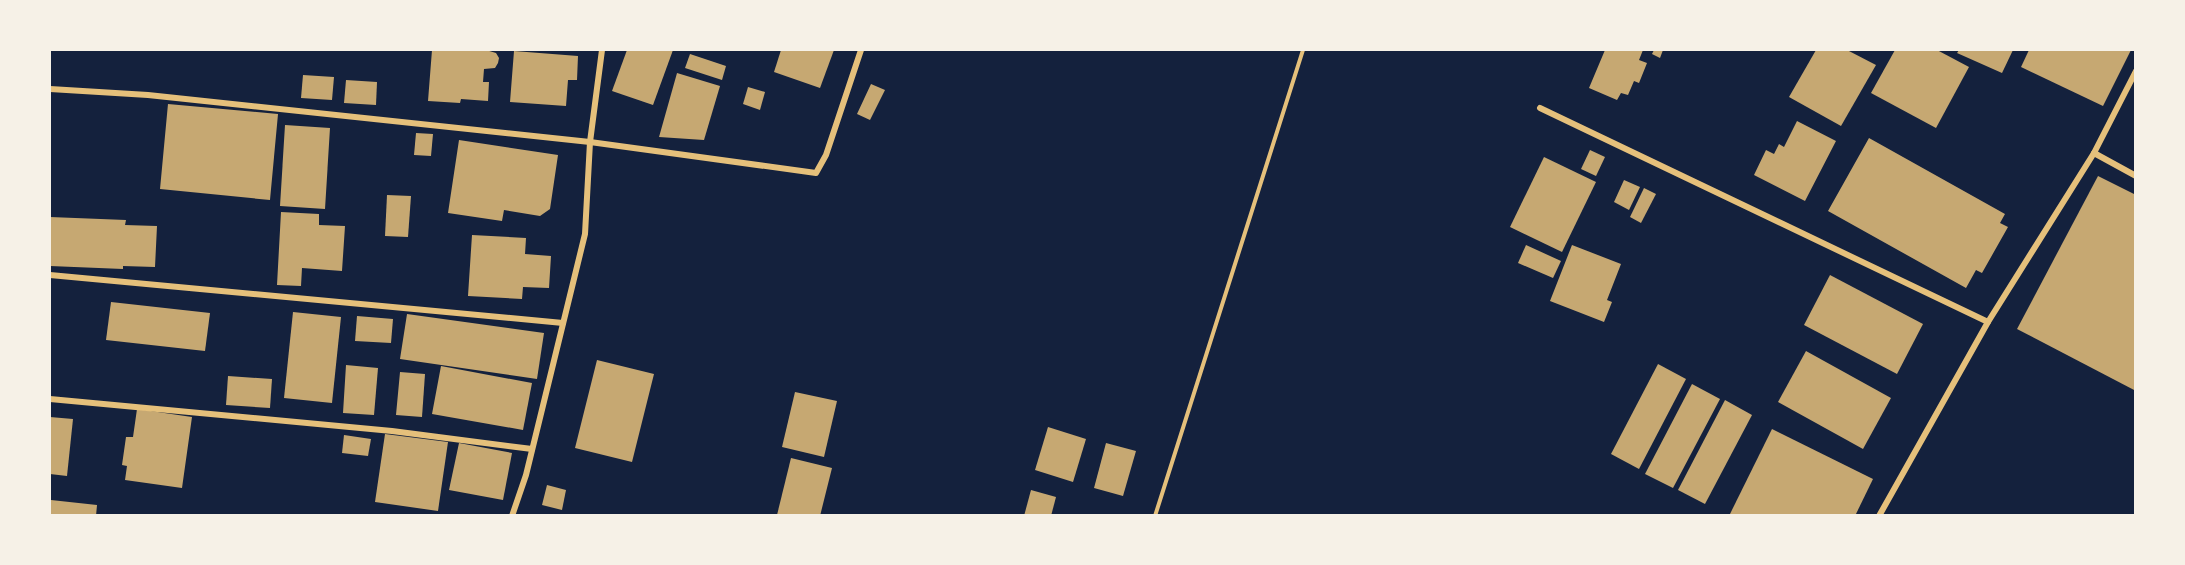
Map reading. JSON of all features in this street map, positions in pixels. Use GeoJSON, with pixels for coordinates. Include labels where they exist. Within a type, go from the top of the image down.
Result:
{"type":"FeatureCollection","features":[{"type":"Feature","properties":{"kind":"street"},"geometry":{"type":"LineString","coordinates":[[512,516],[526,475],[585,234],[590,142],[602,50]]}},
{"type":"Feature","properties":{"kind":"street"},"geometry":{"type":"LineString","coordinates":[[50,90],[148,95],[590,142],[816,173],[826,155],[861,50]]}},
{"type":"Feature","properties":{"kind":"street"},"geometry":{"type":"LineString","coordinates":[[1879,516],[1988,322],[2094,153],[2136,70]]}},
{"type":"Feature","properties":{"kind":"street"},"geometry":{"type":"LineString","coordinates":[[1540,108],[1988,322]]}},
{"type":"Feature","properties":{"kind":"street"},"geometry":{"type":"LineString","coordinates":[[2094,153],[2136,176]]}},
{"type":"Feature","properties":{"kind":"street"},"geometry":{"type":"LineString","coordinates":[[50,274],[563,323]]}},
{"type":"Feature","properties":{"kind":"street"},"geometry":{"type":"LineString","coordinates":[[50,399],[392,431],[532,449]]}},
{"type":"Feature","properties":{"kind":"path"},"geometry":{"type":"LineString","coordinates":[[1155,516],[1303,50]]}},
{"type":"Feature","properties":{"kind":"building"},"geometry":{"type":"Polygon","coordinates":[[[432,50],[486,50],[496,53],[499,58],[495,68],[484,69],[483,82],[489,82],[488,101],[461,99],[460,103],[428,101],[432,50]]]}},
{"type":"Feature","properties":{"kind":"building"},"geometry":{"type":"Polygon","coordinates":[[[627,50],[673,50],[653,105],[612,91],[627,50]]]}},
{"type":"Feature","properties":{"kind":"building"},"geometry":{"type":"Polygon","coordinates":[[[781,50],[834,50],[820,88],[774,72],[781,50]]]}},
{"type":"Feature","properties":{"kind":"building"},"geometry":{"type":"Polygon","coordinates":[[[1605,50],[1643,50],[1639,60],[1647,63],[1639,83],[1634,81],[1628,95],[1621,93],[1617,100],[1589,88],[1605,50]]]}},
{"type":"Feature","properties":{"kind":"building"},"geometry":{"type":"Polygon","coordinates":[[[1654,50],[1663,50],[1660,58],[1652,54],[1654,50]]]}},
{"type":"Feature","properties":{"kind":"building"},"geometry":{"type":"Polygon","coordinates":[[[1816,50],[1847,50],[1876,65],[1841,126],[1789,97],[1816,50]]]}},
{"type":"Feature","properties":{"kind":"building"},"geometry":{"type":"Polygon","coordinates":[[[1895,50],[1937,50],[1969,67],[1936,128],[1871,93],[1895,50]]]}},
{"type":"Feature","properties":{"kind":"building"},"geometry":{"type":"Polygon","coordinates":[[[1959,50],[2013,50],[2002,73],[1957,53],[1959,50]]]}},
{"type":"Feature","properties":{"kind":"building"},"geometry":{"type":"Polygon","coordinates":[[[2029,50],[2131,50],[2103,106],[2021,67],[2029,50]]]}},
{"type":"Feature","properties":{"kind":"building"},"geometry":{"type":"Polygon","coordinates":[[[514,51],[578,56],[577,80],[568,80],[566,106],[510,102],[514,51]]]}},
{"type":"Feature","properties":{"kind":"building"},"geometry":{"type":"Polygon","coordinates":[[[690,54],[726,66],[722,80],[685,68],[690,54]]]}},
{"type":"Feature","properties":{"kind":"building"},"geometry":{"type":"Polygon","coordinates":[[[677,73],[720,86],[704,140],[659,137],[677,73]]]}},
{"type":"Feature","properties":{"kind":"building"},"geometry":{"type":"Polygon","coordinates":[[[303,75],[334,77],[332,100],[301,98],[303,75]]]}},
{"type":"Feature","properties":{"kind":"building"},"geometry":{"type":"Polygon","coordinates":[[[346,80],[377,82],[376,105],[344,103],[346,80]]]}},
{"type":"Feature","properties":{"kind":"building"},"geometry":{"type":"Polygon","coordinates":[[[871,84],[885,90],[870,120],[857,114],[871,84]]]}},
{"type":"Feature","properties":{"kind":"building"},"geometry":{"type":"Polygon","coordinates":[[[748,87],[765,92],[760,110],[743,104],[748,87]]]}},
{"type":"Feature","properties":{"kind":"building"},"geometry":{"type":"Polygon","coordinates":[[[168,104],[278,114],[270,200],[160,189],[168,104]]]}},
{"type":"Feature","properties":{"kind":"building"},"geometry":{"type":"Polygon","coordinates":[[[1797,121],[1836,141],[1805,201],[1754,175],[1766,150],[1774,154],[1779,144],[1784,147],[1797,121]]]}},
{"type":"Feature","properties":{"kind":"building"},"geometry":{"type":"Polygon","coordinates":[[[285,125],[330,128],[325,209],[280,206],[285,125]]]}},
{"type":"Feature","properties":{"kind":"building"},"geometry":{"type":"Polygon","coordinates":[[[416,133],[433,134],[431,156],[414,155],[416,133]]]}},
{"type":"Feature","properties":{"kind":"building"},"geometry":{"type":"Polygon","coordinates":[[[1869,138],[2005,214],[2000,223],[2008,227],[1982,273],[1976,270],[1966,288],[1828,211],[1869,138]]]}},
{"type":"Feature","properties":{"kind":"building"},"geometry":{"type":"Polygon","coordinates":[[[459,140],[558,155],[550,209],[540,216],[504,210],[502,221],[448,213],[459,140]]]}},
{"type":"Feature","properties":{"kind":"building"},"geometry":{"type":"Polygon","coordinates":[[[1590,150],[1605,157],[1596,176],[1581,169],[1590,150]]]}},
{"type":"Feature","properties":{"kind":"building"},"geometry":{"type":"Polygon","coordinates":[[[1544,157],[1596,182],[1562,252],[1510,227],[1544,157]]]}},
{"type":"Feature","properties":{"kind":"building"},"geometry":{"type":"Polygon","coordinates":[[[2098,176],[2136,195],[2136,391],[2017,329],[2098,176]]]}},
{"type":"Feature","properties":{"kind":"building"},"geometry":{"type":"Polygon","coordinates":[[[1624,180],[1640,187],[1629,210],[1614,202],[1624,180]]]}},
{"type":"Feature","properties":{"kind":"building"},"geometry":{"type":"Polygon","coordinates":[[[1644,188],[1656,194],[1641,223],[1630,217],[1644,188]]]}},
{"type":"Feature","properties":{"kind":"building"},"geometry":{"type":"Polygon","coordinates":[[[387,195],[411,196],[408,237],[385,236],[387,195]]]}},
{"type":"Feature","properties":{"kind":"building"},"geometry":{"type":"Polygon","coordinates":[[[281,212],[319,214],[319,225],[345,226],[342,271],[302,268],[301,286],[277,285],[281,212]]]}},
{"type":"Feature","properties":{"kind":"building"},"geometry":{"type":"Polygon","coordinates":[[[50,217],[126,220],[125,225],[157,226],[155,267],[123,266],[123,269],[50,266],[50,217]]]}},
{"type":"Feature","properties":{"kind":"building"},"geometry":{"type":"Polygon","coordinates":[[[472,235],[526,238],[525,254],[551,256],[549,288],[523,287],[522,299],[468,296],[472,235]]]}},
{"type":"Feature","properties":{"kind":"building"},"geometry":{"type":"Polygon","coordinates":[[[1526,245],[1561,261],[1553,278],[1518,263],[1526,245]]]}},
{"type":"Feature","properties":{"kind":"building"},"geometry":{"type":"Polygon","coordinates":[[[1572,245],[1621,264],[1607,300],[1612,302],[1604,322],[1550,301],[1572,245]]]}},
{"type":"Feature","properties":{"kind":"building"},"geometry":{"type":"Polygon","coordinates":[[[1830,275],[1923,324],[1897,374],[1804,325],[1830,275]]]}},
{"type":"Feature","properties":{"kind":"building"},"geometry":{"type":"Polygon","coordinates":[[[111,302],[210,313],[205,351],[106,340],[111,302]]]}},
{"type":"Feature","properties":{"kind":"building"},"geometry":{"type":"Polygon","coordinates":[[[293,312],[341,317],[332,403],[284,398],[293,312]]]}},
{"type":"Feature","properties":{"kind":"building"},"geometry":{"type":"Polygon","coordinates":[[[407,314],[544,333],[537,379],[400,359],[407,314]]]}},
{"type":"Feature","properties":{"kind":"building"},"geometry":{"type":"Polygon","coordinates":[[[357,316],[393,319],[391,343],[355,341],[357,316]]]}},
{"type":"Feature","properties":{"kind":"building"},"geometry":{"type":"Polygon","coordinates":[[[1806,351],[1891,398],[1863,449],[1778,402],[1806,351]]]}},
{"type":"Feature","properties":{"kind":"building"},"geometry":{"type":"Polygon","coordinates":[[[597,360],[654,374],[632,462],[575,448],[597,360]]]}},
{"type":"Feature","properties":{"kind":"building"},"geometry":{"type":"Polygon","coordinates":[[[1658,364],[1686,379],[1639,469],[1611,454],[1658,364]]]}},
{"type":"Feature","properties":{"kind":"building"},"geometry":{"type":"Polygon","coordinates":[[[346,365],[378,368],[374,415],[343,413],[346,365]]]}},
{"type":"Feature","properties":{"kind":"building"},"geometry":{"type":"Polygon","coordinates":[[[441,366],[532,383],[523,430],[432,414],[441,366]]]}},
{"type":"Feature","properties":{"kind":"building"},"geometry":{"type":"Polygon","coordinates":[[[400,372],[425,374],[422,417],[396,415],[400,372]]]}},
{"type":"Feature","properties":{"kind":"building"},"geometry":{"type":"Polygon","coordinates":[[[228,376],[272,379],[270,408],[226,405],[228,376]]]}},
{"type":"Feature","properties":{"kind":"building"},"geometry":{"type":"Polygon","coordinates":[[[1692,384],[1720,399],[1673,488],[1645,474],[1692,384]]]}},
{"type":"Feature","properties":{"kind":"building"},"geometry":{"type":"Polygon","coordinates":[[[795,392],[837,401],[824,457],[782,447],[795,392]]]}},
{"type":"Feature","properties":{"kind":"building"},"geometry":{"type":"Polygon","coordinates":[[[1725,400],[1752,415],[1705,504],[1678,490],[1725,400]]]}},
{"type":"Feature","properties":{"kind":"building"},"geometry":{"type":"Polygon","coordinates":[[[137,409],[192,417],[182,488],[125,480],[127,466],[122,465],[126,437],[133,437],[137,409]]]}},
{"type":"Feature","properties":{"kind":"building"},"geometry":{"type":"Polygon","coordinates":[[[50,417],[73,419],[67,476],[50,474],[50,417]]]}},
{"type":"Feature","properties":{"kind":"building"},"geometry":{"type":"Polygon","coordinates":[[[1048,427],[1086,439],[1073,482],[1035,470],[1048,427]]]}},
{"type":"Feature","properties":{"kind":"building"},"geometry":{"type":"Polygon","coordinates":[[[1772,429],[1873,479],[1855,516],[1729,516],[1772,429]]]}},
{"type":"Feature","properties":{"kind":"building"},"geometry":{"type":"Polygon","coordinates":[[[385,434],[448,442],[438,511],[375,502],[385,434]]]}},
{"type":"Feature","properties":{"kind":"building"},"geometry":{"type":"Polygon","coordinates":[[[344,435],[371,439],[368,456],[342,453],[344,435]]]}},
{"type":"Feature","properties":{"kind":"building"},"geometry":{"type":"Polygon","coordinates":[[[459,443],[512,453],[503,500],[449,490],[459,443]]]}},
{"type":"Feature","properties":{"kind":"building"},"geometry":{"type":"Polygon","coordinates":[[[1106,443],[1136,451],[1123,496],[1094,488],[1106,443]]]}},
{"type":"Feature","properties":{"kind":"building"},"geometry":{"type":"Polygon","coordinates":[[[791,458],[832,468],[820,516],[777,515],[791,458]]]}},
{"type":"Feature","properties":{"kind":"building"},"geometry":{"type":"Polygon","coordinates":[[[547,485],[566,490],[562,510],[542,505],[547,485]]]}},
{"type":"Feature","properties":{"kind":"building"},"geometry":{"type":"Polygon","coordinates":[[[1031,490],[1056,497],[1051,516],[1024,516],[1031,490]]]}},
{"type":"Feature","properties":{"kind":"building"},"geometry":{"type":"Polygon","coordinates":[[[51,500],[97,505],[96,516],[50,516],[51,500]]]}}]}
